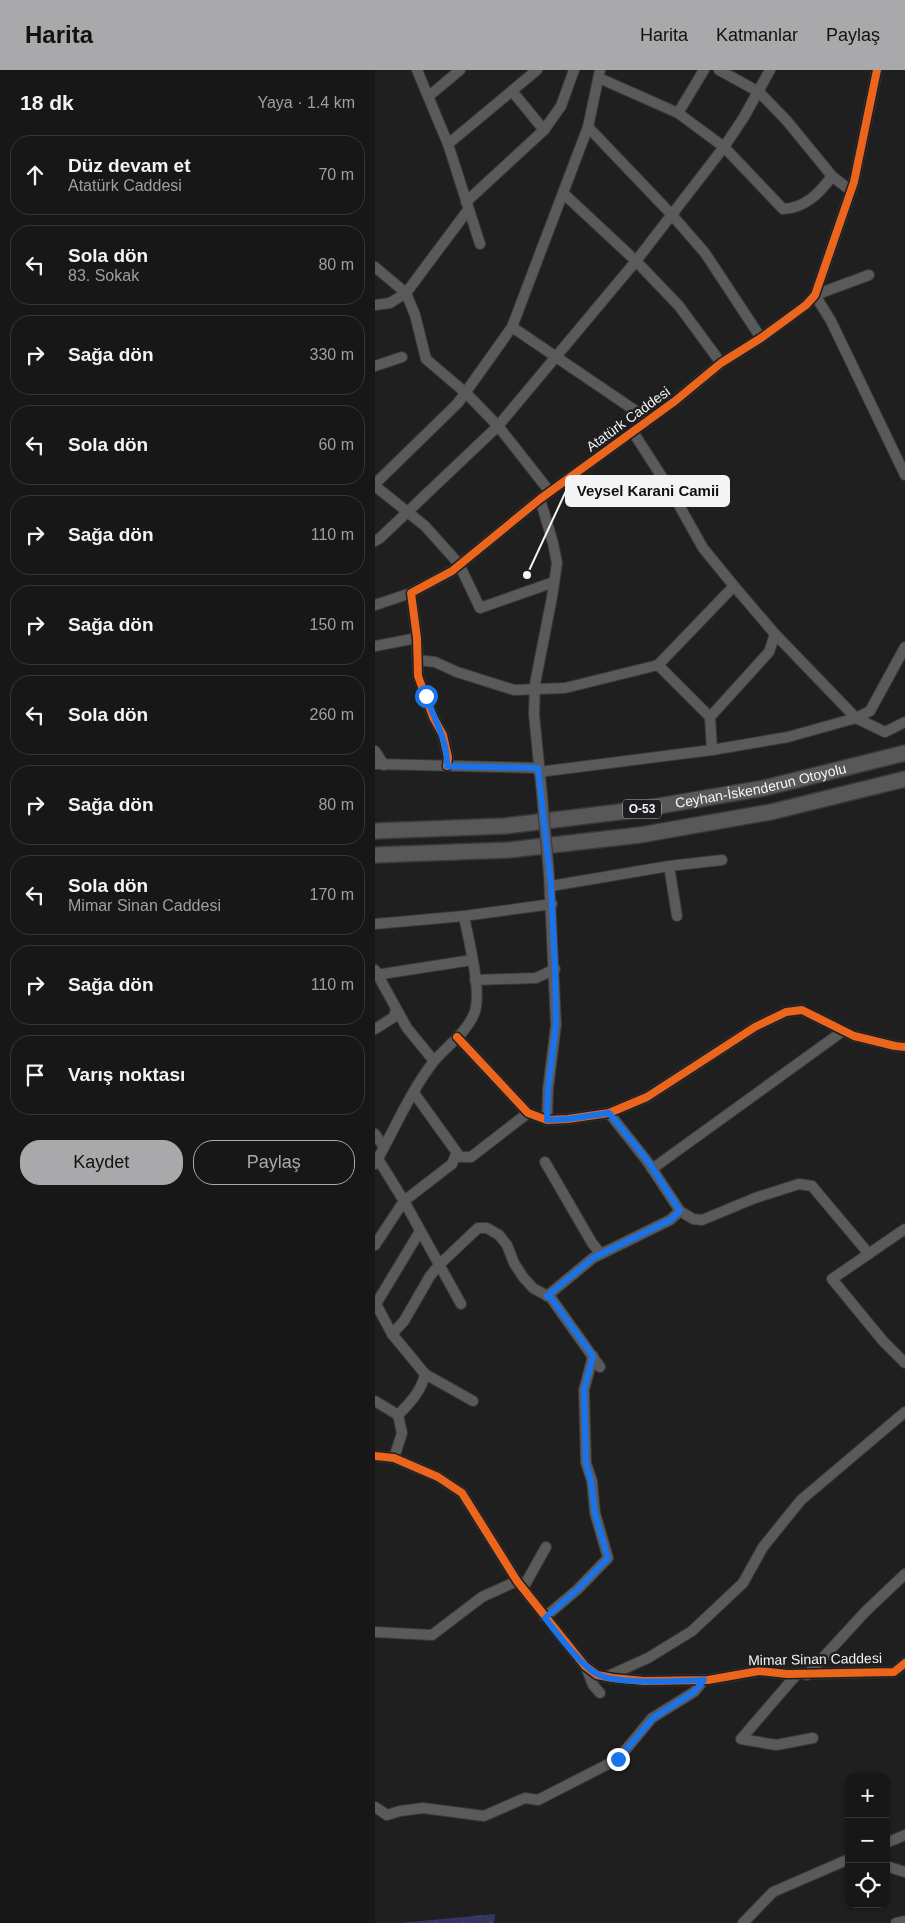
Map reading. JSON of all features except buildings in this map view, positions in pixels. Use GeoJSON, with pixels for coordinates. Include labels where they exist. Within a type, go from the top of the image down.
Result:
{"type":"FeatureCollection","features":[{"type":"Feature","properties":{"kind":"highway","name":"Ceyhan-İskenderun Otoyolu"},"geometry":{"type":"LineString","coordinates":[[375,831],[505,826],[635,810],[764,788],[905,753]]}},
{"type":"Feature","properties":{"kind":"highway","name":"Ceyhan-İskenderun Otoyolu"},"geometry":{"type":"LineString","coordinates":[[375,856],[509,850],[640,835],[771,812],[905,779]]}},
{"type":"Feature","properties":{"kind":"street"},"geometry":{"type":"LineString","coordinates":[[417,70],[448,144],[480,244]]}},
{"type":"Feature","properties":{"kind":"street"},"geometry":{"type":"LineString","coordinates":[[429,96],[460,70]]}},
{"type":"Feature","properties":{"kind":"street"},"geometry":{"type":"LineString","coordinates":[[448,144],[537,70]]}},
{"type":"Feature","properties":{"kind":"street"},"geometry":{"type":"LineString","coordinates":[[375,305],[390,303],[406,293],[467,206],[506,163],[544,130],[561,106],[573,78],[574,70]]}},
{"type":"Feature","properties":{"kind":"street"},"geometry":{"type":"LineString","coordinates":[[677,113],[704,70]]}},
{"type":"Feature","properties":{"kind":"street"},"geometry":{"type":"LineString","coordinates":[[719,70],[759,92],[787,121],[832,176],[851,191]]}},
{"type":"Feature","properties":{"kind":"street"},"geometry":{"type":"LineString","coordinates":[[375,541],[498,426],[557,356],[636,261],[724,147],[771,70]]}},
{"type":"Feature","properties":{"kind":"street","name":"Atatürk Caddesi"},"geometry":{"type":"LineString","coordinates":[[375,605],[411,593],[452,571],[550,492],[649,420],[721,363],[761,338],[806,305],[815,295],[851,191],[877,70]]}},
{"type":"Feature","properties":{"kind":"street"},"geometry":{"type":"LineString","coordinates":[[554,582],[480,608],[459,564],[425,526],[375,485],[467,394],[512,327],[588,127],[599,74],[677,113],[724,147],[783,209],[791,209],[803,204],[820,192],[832,176]]}},
{"type":"Feature","properties":{"kind":"street"},"geometry":{"type":"LineString","coordinates":[[512,91],[544,130]]}},
{"type":"Feature","properties":{"kind":"street"},"geometry":{"type":"LineString","coordinates":[[588,127],[672,215],[705,254],[761,338]]}},
{"type":"Feature","properties":{"kind":"street"},"geometry":{"type":"LineString","coordinates":[[563,193],[636,261],[679,306],[721,363]]}},
{"type":"Feature","properties":{"kind":"street"},"geometry":{"type":"LineString","coordinates":[[375,266],[406,293],[415,315],[426,358],[467,394],[498,426],[550,492]]}},
{"type":"Feature","properties":{"kind":"street"},"geometry":{"type":"LineString","coordinates":[[869,275],[815,295],[831,321],[905,475]]}},
{"type":"Feature","properties":{"kind":"street"},"geometry":{"type":"LineString","coordinates":[[512,327],[649,420]]}},
{"type":"Feature","properties":{"kind":"street"},"geometry":{"type":"LineString","coordinates":[[375,366],[402,357]]}},
{"type":"Feature","properties":{"kind":"street"},"geometry":{"type":"LineString","coordinates":[[633,432],[671,491],[703,548],[775,634],[857,718],[885,732],[905,722]]}},
{"type":"Feature","properties":{"kind":"street"},"geometry":{"type":"LineString","coordinates":[[540,500],[557,563],[535,690],[539,770],[551,886],[555,969],[556,1024],[548,1089],[547,1120]]}},
{"type":"Feature","properties":{"kind":"street"},"geometry":{"type":"LineString","coordinates":[[418,660],[435,662],[457,672],[514,690],[565,688],[658,664],[734,586]]}},
{"type":"Feature","properties":{"kind":"street"},"geometry":{"type":"LineString","coordinates":[[411,593],[417,638],[418,676],[433,717],[443,735],[448,757],[447,766]]}},
{"type":"Feature","properties":{"kind":"street"},"geometry":{"type":"LineString","coordinates":[[710,717],[769,652],[775,634]]}},
{"type":"Feature","properties":{"kind":"street"},"geometry":{"type":"LineString","coordinates":[[375,646],[417,638]]}},
{"type":"Feature","properties":{"kind":"street"},"geometry":{"type":"LineString","coordinates":[[375,751],[380,765],[539,770],[712,750],[788,737],[857,718],[870,711],[905,646]]}},
{"type":"Feature","properties":{"kind":"street"},"geometry":{"type":"LineString","coordinates":[[658,664],[710,717],[712,750]]}},
{"type":"Feature","properties":{"kind":"street"},"geometry":{"type":"LineString","coordinates":[[551,886],[669,866],[722,860]]}},
{"type":"Feature","properties":{"kind":"street"},"geometry":{"type":"LineString","coordinates":[[669,866],[677,916]]}},
{"type":"Feature","properties":{"kind":"street"},"geometry":{"type":"LineString","coordinates":[[376,927],[552,904]]}},
{"type":"Feature","properties":{"kind":"street"},"geometry":{"type":"LineString","coordinates":[[461,1304],[404,1201],[377,1162],[414,1093],[434,1061],[457,1037],[474,1014],[475,980],[464,916]]}},
{"type":"Feature","properties":{"kind":"street"},"geometry":{"type":"LineString","coordinates":[[434,1061],[407,1028],[376,973],[472,960]]}},
{"type":"Feature","properties":{"kind":"street"},"geometry":{"type":"LineString","coordinates":[[475,980],[536,978],[555,969]]}},
{"type":"Feature","properties":{"kind":"street"},"geometry":{"type":"LineString","coordinates":[[375,1029],[394,1017],[396,1009]]}},
{"type":"Feature","properties":{"kind":"street"},"geometry":{"type":"LineString","coordinates":[[457,1037],[528,1113],[547,1120],[609,1113],[647,1097],[755,1027],[786,1012],[802,1010],[854,1036],[905,1047]]}},
{"type":"Feature","properties":{"kind":"street"},"geometry":{"type":"LineString","coordinates":[[652,1169],[843,1031]]}},
{"type":"Feature","properties":{"kind":"street"},"geometry":{"type":"LineString","coordinates":[[414,1093],[460,1157],[471,1157],[528,1113]]}},
{"type":"Feature","properties":{"kind":"street"},"geometry":{"type":"LineString","coordinates":[[609,1113],[652,1169],[680,1211],[693,1219],[702,1220],[755,1198],[799,1184],[812,1186],[869,1254]]}},
{"type":"Feature","properties":{"kind":"street"},"geometry":{"type":"LineString","coordinates":[[375,1134],[384,1147]]}},
{"type":"Feature","properties":{"kind":"street"},"geometry":{"type":"LineString","coordinates":[[375,1245],[404,1201],[452,1164],[456,1154]]}},
{"type":"Feature","properties":{"kind":"street"},"geometry":{"type":"LineString","coordinates":[[545,1162],[592,1243],[601,1254]]}},
{"type":"Feature","properties":{"kind":"street"},"geometry":{"type":"LineString","coordinates":[[547,1296],[593,1258],[670,1220],[680,1211]]}},
{"type":"Feature","properties":{"kind":"street"},"geometry":{"type":"LineString","coordinates":[[392,1334],[404,1321],[430,1276],[440,1264],[478,1228],[487,1228],[499,1234],[507,1245],[514,1263],[523,1277],[533,1288],[551,1298],[600,1367]]}},
{"type":"Feature","properties":{"kind":"street"},"geometry":{"type":"LineString","coordinates":[[905,1230],[832,1279],[883,1341],[905,1364]]}},
{"type":"Feature","properties":{"kind":"street"},"geometry":{"type":"LineString","coordinates":[[420,1232],[375,1303],[392,1334],[425,1374],[473,1401]]}},
{"type":"Feature","properties":{"kind":"street"},"geometry":{"type":"LineString","coordinates":[[545,1618],[578,1589],[608,1558],[595,1514],[591,1481],[586,1463],[584,1390],[593,1356]]}},
{"type":"Feature","properties":{"kind":"street"},"geometry":{"type":"LineString","coordinates":[[398,1415],[411,1402],[424,1381],[425,1374]]}},
{"type":"Feature","properties":{"kind":"street"},"geometry":{"type":"LineString","coordinates":[[375,1402],[398,1415],[402,1434],[394,1458]]}},
{"type":"Feature","properties":{"kind":"street"},"geometry":{"type":"LineString","coordinates":[[606,1677],[648,1658],[692,1631],[743,1584],[763,1546],[801,1500],[905,1412]]}},
{"type":"Feature","properties":{"kind":"street","name":"Mimar Sinan Caddesi"},"geometry":{"type":"LineString","coordinates":[[375,1456],[394,1458],[438,1477],[462,1493],[520,1584],[545,1618],[585,1666],[597,1675],[645,1681],[704,1680],[759,1671],[802,1674],[894,1672],[905,1663]]}},
{"type":"Feature","properties":{"kind":"street"},"geometry":{"type":"LineString","coordinates":[[375,1632],[432,1636],[482,1597],[520,1584],[546,1547]]}},
{"type":"Feature","properties":{"kind":"street"},"geometry":{"type":"LineString","coordinates":[[813,1738],[776,1745],[741,1739],[802,1674],[905,1574]]}},
{"type":"Feature","properties":{"kind":"street"},"geometry":{"type":"LineString","coordinates":[[585,1666],[593,1685],[600,1693]]}},
{"type":"Feature","properties":{"kind":"street"},"geometry":{"type":"LineString","coordinates":[[375,1807],[387,1815],[423,1808],[484,1816],[525,1798],[538,1800],[618,1759],[653,1718],[694,1692],[704,1680]]}},
{"type":"Feature","properties":{"kind":"street"},"geometry":{"type":"LineString","coordinates":[[890,1842],[905,1836]]}},
{"type":"Feature","properties":{"kind":"street"},"geometry":{"type":"LineString","coordinates":[[743,1923],[773,1892],[845,1861]]}},
{"type":"Feature","properties":{"kind":"street"},"geometry":{"type":"LineString","coordinates":[[890,1867],[905,1872]]}},
{"type":"Feature","properties":{"kind":"street"},"geometry":{"type":"LineString","coordinates":[[896,1923],[905,1921]]}},
{"type":"Feature","properties":{"kind":"green space"},"geometry":{"type":"Polygon","coordinates":[[[495,1914],[494,1923],[400,1923],[495,1914]]]}},
{"type":"Feature","properties":{"kind":"cycle path"},"geometry":{"type":"LineString","coordinates":[[447,766],[448,757],[443,735],[433,717],[418,676],[417,638],[411,593],[452,571],[540,499],[675,401],[721,363],[761,338],[806,305],[815,295],[854,182],[877,70]]}},
{"type":"Feature","properties":{"kind":"cycle path"},"geometry":{"type":"LineString","coordinates":[[457,1037],[528,1113],[547,1120],[609,1113],[647,1097],[755,1027],[786,1012],[802,1010],[854,1036],[905,1047]]}},
{"type":"Feature","properties":{"kind":"cycle path"},"geometry":{"type":"LineString","coordinates":[[375,1456],[394,1458],[438,1477],[462,1493],[517,1581],[585,1666],[597,1675],[644,1681],[708,1680],[759,1671],[787,1674],[894,1672],[905,1663]]}},
{"type":"Feature","properties":{"kind":"place","name":"Veysel Karani Camii"},"geometry":{"type":"Point","coordinates":[527,575]}},
{"type":"Feature","properties":{"kind":"route"},"geometry":{"type":"LineString","coordinates":[[426,696],[433,717],[443,735],[448,757],[447,766],[538,768],[551,886],[555,969],[556,1024],[548,1089],[547,1120],[609,1113],[647,1160],[680,1211],[670,1220],[593,1258],[547,1296],[551,1298],[593,1356],[584,1390],[586,1400],[586,1463],[591,1481],[595,1514],[608,1558],[578,1589],[545,1618],[585,1666],[597,1675],[645,1681],[704,1680],[694,1692],[653,1718],[618,1759]]}}]}
